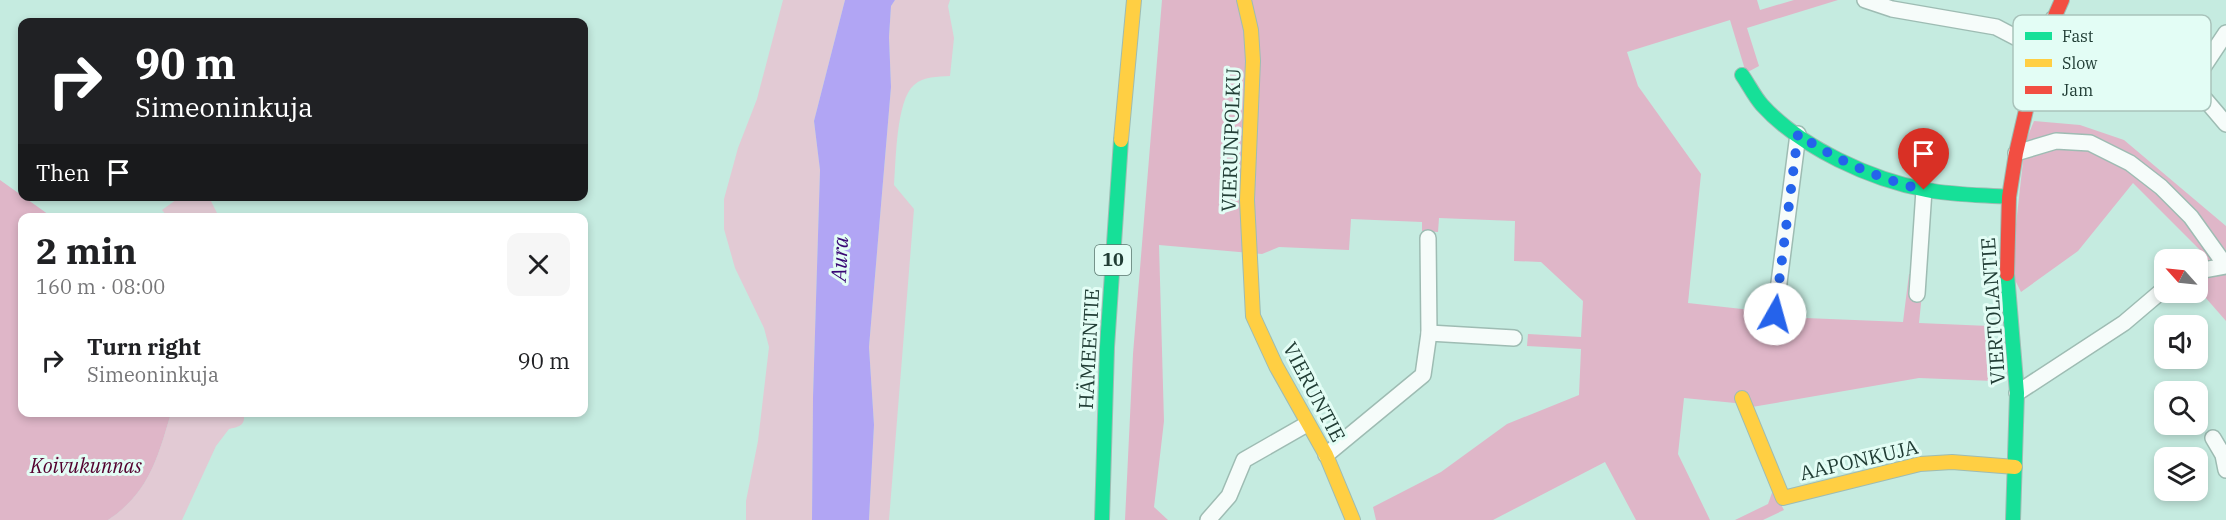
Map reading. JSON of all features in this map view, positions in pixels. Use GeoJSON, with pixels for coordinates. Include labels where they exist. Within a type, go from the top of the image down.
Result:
{"type":"FeatureCollection","features":[{"type":"Feature","properties":{"kind":"main road","name":"HÄMEENTIE"},"geometry":{"type":"LineString","coordinates":[[1102,520],[1107,347],[1120,153],[1134,0]]}},
{"type":"Feature","properties":{"kind":"main road","name":"VIERUNPOLKU"},"geometry":{"type":"LineString","coordinates":[[1244,0],[1251,30],[1253,61],[1247,200],[1252,281]]}},
{"type":"Feature","properties":{"kind":"main road","name":"VIERTOLANTIE"},"geometry":{"type":"LineString","coordinates":[[2055,15],[2062,0]]}},
{"type":"Feature","properties":{"kind":"main road"},"geometry":{"type":"LineString","coordinates":[[1742,75],[1763,106],[1798,134],[1847,162],[1893,182],[1924,190],[2009,197]]}},
{"type":"Feature","properties":{"kind":"main road","name":"VIERTOLANTIE"},"geometry":{"type":"LineString","coordinates":[[2013,520],[2017,393],[2007,275],[2009,197],[2026,111]]}},
{"type":"Feature","properties":{"kind":"main road","name":"VIERUNTIE"},"geometry":{"type":"LineString","coordinates":[[1252,281],[1252,316],[1307,424],[1326,455],[1353,520]]}},
{"type":"Feature","properties":{"kind":"main road","name":"AAPONKUJA"},"geometry":{"type":"LineString","coordinates":[[1742,398],[1783,498],[1920,464],[1952,462],[2015,467]]}},
{"type":"Feature","properties":{"kind":"street"},"geometry":{"type":"LineString","coordinates":[[1864,0],[1892,9],[1996,27],[2013,36]]}},
{"type":"Feature","properties":{"kind":"street"},"geometry":{"type":"LineString","coordinates":[[2211,56],[2226,33]]}},
{"type":"Feature","properties":{"kind":"street"},"geometry":{"type":"LineString","coordinates":[[2211,106],[2226,124]]}},
{"type":"Feature","properties":{"kind":"street"},"geometry":{"type":"LineString","coordinates":[[1775,314],[1798,134]]}},
{"type":"Feature","properties":{"kind":"street"},"geometry":{"type":"LineString","coordinates":[[2016,153],[2056,141],[2090,143],[2130,164],[2161,187],[2191,217],[2226,266],[2208,269]]}},
{"type":"Feature","properties":{"kind":"street"},"geometry":{"type":"LineString","coordinates":[[1917,294],[1924,190]]}},
{"type":"Feature","properties":{"kind":"street"},"geometry":{"type":"LineString","coordinates":[[1326,455],[1422,375],[1429,333],[1428,238]]}},
{"type":"Feature","properties":{"kind":"street"},"geometry":{"type":"LineString","coordinates":[[2017,393],[2124,323],[2154,298]]}},
{"type":"Feature","properties":{"kind":"street"},"geometry":{"type":"LineString","coordinates":[[1429,333],[1514,338]]}},
{"type":"Feature","properties":{"kind":"street"},"geometry":{"type":"LineString","coordinates":[[1208,520],[1229,496],[1244,460],[1307,424]]}},
{"type":"Feature","properties":{"kind":"street"},"geometry":{"type":"LineString","coordinates":[[2213,438],[2223,455],[2226,470]]}},
{"type":"Feature","properties":{"kind":"shaded area"},"geometry":{"type":"Polygon","coordinates":[[[783,0],[845,0],[814,121],[820,170],[813,397],[812,520],[746,520],[746,501],[758,441],[769,347],[764,328],[735,268],[724,229],[724,199],[738,148],[757,99],[783,0]]]}},
{"type":"Feature","properties":{"kind":"shaded area"},"geometry":{"type":"Polygon","coordinates":[[[895,0],[950,0],[948,6],[954,38],[950,76],[926,78],[914,85],[908,93],[900,117],[894,185],[914,209],[889,520],[869,520],[874,425],[869,347],[891,87],[889,37],[891,6],[895,0]]]}},
{"type":"Feature","properties":{"kind":"shaded area"},"geometry":{"type":"Polygon","coordinates":[[[174,201],[211,201],[217,213],[165,213],[162,210],[174,201]]]}},
{"type":"Feature","properties":{"kind":"shaded area"},"geometry":{"type":"Polygon","coordinates":[[[170,417],[244,417],[243,423],[229,429],[216,446],[182,520],[108,520],[122,509],[143,486],[170,417]]]}},
{"type":"Feature","properties":{"kind":"green space"},"geometry":{"type":"Polygon","coordinates":[[[1162,0],[1757,0],[1760,10],[1794,0],[1838,0],[1747,28],[1759,66],[1746,73],[1730,20],[1627,52],[1638,86],[1701,174],[1688,303],[1769,312],[1781,317],[1903,322],[1909,274],[1924,275],[1919,323],[1989,326],[1993,381],[1919,378],[1752,407],[1684,398],[1678,454],[1710,520],[1636,520],[1605,462],[1493,520],[1376,520],[1373,507],[1441,472],[1507,424],[1579,395],[1581,349],[1527,346],[1528,334],[1581,337],[1583,301],[1541,262],[1514,261],[1515,221],[1439,218],[1438,232],[1422,231],[1422,222],[1351,219],[1349,250],[1279,247],[1262,254],[1159,245],[1164,421],[1154,507],[1168,520],[1125,520],[1133,354],[1162,0]]]}},
{"type":"Feature","properties":{"kind":"green space"},"geometry":{"type":"Polygon","coordinates":[[[2034,121],[2080,125],[2124,140],[2226,226],[2226,321],[2208,300],[2208,249],[2199,249],[2133,183],[2078,251],[2021,292],[2014,278],[2014,243],[2025,143],[2034,121]]]}},
{"type":"Feature","properties":{"kind":"green space","name":"Koivukunnas"},"geometry":{"type":"Polygon","coordinates":[[[0,180],[18,193],[18,201],[30,201],[46,213],[18,213],[18,417],[170,417],[156,459],[143,486],[122,509],[108,520],[0,520],[0,180]]]}},
{"type":"Feature","properties":{"kind":"green space"},"geometry":{"type":"Polygon","coordinates":[[[1773,490],[1784,510],[1763,520],[1735,520],[1768,504],[1773,490]]]}},
{"type":"Feature","properties":{"kind":"water","name":"Aura"},"geometry":{"type":"Polygon","coordinates":[[[845,0],[895,0],[891,6],[889,37],[891,87],[869,347],[874,425],[869,520],[812,520],[813,397],[820,170],[814,121],[845,0]]]}},
{"type":"Feature","properties":{"kind":"traffic: fast"},"geometry":{"type":"LineString","coordinates":[[1742,75],[1759,102],[1778,121],[1796,135],[1838,160],[1883,179],[1927,190],[2009,197]]}},
{"type":"Feature","properties":{"kind":"traffic: fast"},"geometry":{"type":"LineString","coordinates":[[1102,520],[1107,347],[1121,140]]}},
{"type":"Feature","properties":{"kind":"traffic: fast"},"geometry":{"type":"LineString","coordinates":[[2007,274],[2017,393],[2013,520]]}},
{"type":"Feature","properties":{"kind":"traffic: slow"},"geometry":{"type":"LineString","coordinates":[[1121,140],[1134,0]]}},
{"type":"Feature","properties":{"kind":"traffic: slow"},"geometry":{"type":"LineString","coordinates":[[1244,0],[1251,30],[1253,61],[1247,200],[1253,316],[1276,366],[1326,455],[1353,520]]}},
{"type":"Feature","properties":{"kind":"traffic: slow"},"geometry":{"type":"LineString","coordinates":[[1742,398],[1783,498],[1920,464],[1952,462],[2015,467]]}},
{"type":"Feature","properties":{"kind":"traffic: jam"},"geometry":{"type":"LineString","coordinates":[[2055,15],[2062,0]]}},
{"type":"Feature","properties":{"kind":"traffic: jam"},"geometry":{"type":"LineString","coordinates":[[2007,274],[2009,197],[2026,111]]}},
{"type":"Feature","properties":{"kind":"route"},"geometry":{"type":"LineString","coordinates":[[1775,314],[1798,134],[1847,162],[1893,182],[1924,190]]}}]}
